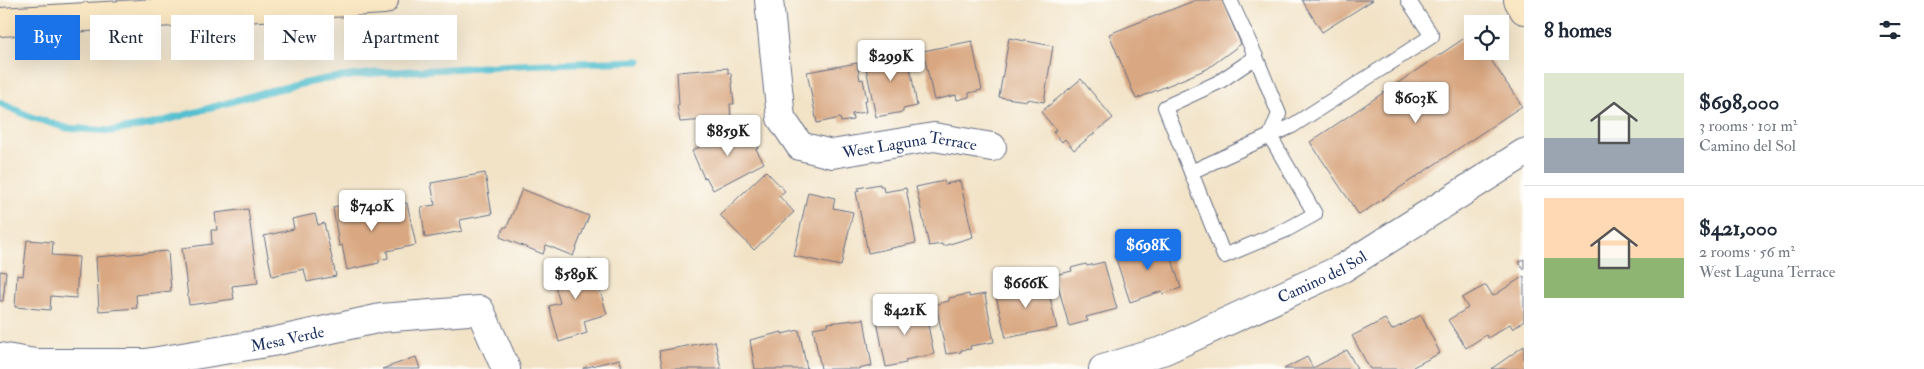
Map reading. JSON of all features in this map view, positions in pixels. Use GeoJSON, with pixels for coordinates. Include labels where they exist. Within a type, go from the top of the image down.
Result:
{"type":"FeatureCollection","features":[{"type":"Feature","properties":{"kind":"main road"},"geometry":{"type":"LineString","coordinates":[[0,22],[384,0]]}},
{"type":"Feature","properties":{"kind":"main road"},"geometry":{"type":"LineString","coordinates":[[1518,0],[1524,10]]}},
{"type":"Feature","properties":{"kind":"street","name":"West Laguna Terrace"},"geometry":{"type":"LineString","coordinates":[[769,0],[781,118],[800,146],[832,154],[934,137],[992,147]]}},
{"type":"Feature","properties":{"kind":"street","name":"Camino del Sol"},"geometry":{"type":"LineString","coordinates":[[1103,369],[1165,350],[1343,268],[1524,153]]}},
{"type":"Feature","properties":{"kind":"street","name":"Mesa Verde"},"geometry":{"type":"LineString","coordinates":[[0,357],[35,362],[146,363],[272,342],[381,318],[480,310],[506,369]]}},
{"type":"Feature","properties":{"kind":"lane"},"geometry":{"type":"LineString","coordinates":[[1230,0],[1279,114],[1270,136]]}},
{"type":"Feature","properties":{"kind":"lane"},"geometry":{"type":"LineString","coordinates":[[1192,172],[1292,126],[1432,36],[1411,1]]}},
{"type":"Feature","properties":{"kind":"lane"},"geometry":{"type":"LineString","coordinates":[[1256,57],[1220,82],[1165,108],[1224,256],[1286,230],[1315,214],[1270,136]]}},
{"type":"Feature","properties":{"kind":"building"},"geometry":{"type":"Polygon","coordinates":[[[1196,0],[1222,0],[1241,44],[1207,69],[1136,99],[1109,34],[1196,0]]]}},
{"type":"Feature","properties":{"kind":"building"},"geometry":{"type":"Polygon","coordinates":[[[1302,0],[1373,0],[1322,32],[1302,0]]]}},
{"type":"Feature","properties":{"kind":"building"},"geometry":{"type":"Polygon","coordinates":[[[1009,38],[1053,46],[1044,102],[999,97],[1009,38]]]}},
{"type":"Feature","properties":{"kind":"building"},"geometry":{"type":"Polygon","coordinates":[[[1464,38],[1464,60],[1491,60],[1522,106],[1359,215],[1310,142],[1464,38]]]}},
{"type":"Feature","properties":{"kind":"building"},"geometry":{"type":"Polygon","coordinates":[[[972,41],[982,90],[969,93],[969,97],[957,100],[956,95],[934,100],[923,51],[972,41]]]}},
{"type":"Feature","properties":{"kind":"building"},"geometry":{"type":"Polygon","coordinates":[[[893,49],[893,52],[907,49],[917,106],[903,109],[903,112],[876,117],[864,58],[878,55],[877,52],[893,49]]]}},
{"type":"Feature","properties":{"kind":"building"},"geometry":{"type":"Polygon","coordinates":[[[857,63],[860,80],[863,79],[867,100],[864,101],[866,112],[852,114],[853,120],[841,122],[840,118],[817,123],[807,72],[857,63]]]}},
{"type":"Feature","properties":{"kind":"building"},"geometry":{"type":"Polygon","coordinates":[[[728,68],[728,73],[731,73],[734,104],[730,104],[731,118],[680,122],[677,105],[679,105],[677,72],[728,68]]]}},
{"type":"Feature","properties":{"kind":"building"},"geometry":{"type":"Polygon","coordinates":[[[1081,79],[1113,118],[1074,150],[1065,139],[1062,142],[1053,132],[1056,130],[1041,112],[1081,79]]]}},
{"type":"Feature","properties":{"kind":"building"},"geometry":{"type":"Polygon","coordinates":[[[745,123],[759,148],[756,149],[764,163],[713,190],[706,177],[704,178],[692,151],[745,123]]]}},
{"type":"Feature","properties":{"kind":"building"},"geometry":{"type":"Polygon","coordinates":[[[766,171],[785,191],[779,196],[794,212],[754,250],[720,215],[766,171]]]}},
{"type":"Feature","properties":{"kind":"building"},"geometry":{"type":"Polygon","coordinates":[[[485,173],[492,214],[460,220],[462,231],[425,238],[421,207],[435,205],[431,183],[485,173]]]}},
{"type":"Feature","properties":{"kind":"building"},"geometry":{"type":"Polygon","coordinates":[[[944,181],[945,184],[960,181],[973,237],[943,246],[942,244],[929,246],[916,187],[944,181]]]}},
{"type":"Feature","properties":{"kind":"building"},"geometry":{"type":"Polygon","coordinates":[[[880,184],[880,186],[883,186],[884,192],[906,188],[916,243],[868,253],[856,192],[859,191],[858,188],[880,184]]]}},
{"type":"Feature","properties":{"kind":"building"},"geometry":{"type":"Polygon","coordinates":[[[522,189],[589,216],[573,256],[546,245],[543,254],[500,237],[504,227],[507,227],[522,189]]]}},
{"type":"Feature","properties":{"kind":"building"},"geometry":{"type":"Polygon","coordinates":[[[808,192],[835,198],[833,208],[853,212],[841,266],[794,256],[808,192]]]}},
{"type":"Feature","properties":{"kind":"building"},"geometry":{"type":"Polygon","coordinates":[[[357,202],[359,209],[377,205],[377,207],[407,203],[416,245],[387,251],[388,258],[379,260],[379,263],[347,270],[342,245],[339,246],[333,207],[357,202]]]}},
{"type":"Feature","properties":{"kind":"building"},"geometry":{"type":"Polygon","coordinates":[[[248,209],[258,283],[232,286],[234,299],[189,305],[182,248],[212,244],[211,230],[217,230],[215,213],[248,209]]]}},
{"type":"Feature","properties":{"kind":"building"},"geometry":{"type":"Polygon","coordinates":[[[315,214],[318,225],[324,223],[336,276],[307,282],[304,269],[272,276],[264,236],[294,229],[292,219],[315,214]]]}},
{"type":"Feature","properties":{"kind":"building"},"geometry":{"type":"Polygon","coordinates":[[[27,240],[53,242],[52,255],[79,257],[76,298],[51,296],[50,310],[15,307],[17,275],[23,276],[27,240]]]}},
{"type":"Feature","properties":{"kind":"building"},"geometry":{"type":"Polygon","coordinates":[[[1166,240],[1181,288],[1163,294],[1162,291],[1130,302],[1115,256],[1166,240]]]}},
{"type":"Feature","properties":{"kind":"building"},"geometry":{"type":"Polygon","coordinates":[[[168,251],[171,291],[136,295],[137,308],[99,311],[96,257],[168,251]]]}},
{"type":"Feature","properties":{"kind":"building"},"geometry":{"type":"Polygon","coordinates":[[[1524,259],[1524,270],[1519,262],[1524,259]]]}},
{"type":"Feature","properties":{"kind":"building"},"geometry":{"type":"Polygon","coordinates":[[[591,260],[607,314],[584,321],[587,333],[559,342],[549,306],[560,303],[551,272],[591,260]]]}},
{"type":"Feature","properties":{"kind":"building"},"geometry":{"type":"Polygon","coordinates":[[[1104,262],[1117,309],[1086,317],[1088,321],[1069,326],[1055,275],[1072,271],[1071,268],[1086,264],[1087,266],[1104,262]]]}},
{"type":"Feature","properties":{"kind":"building"},"geometry":{"type":"Polygon","coordinates":[[[0,271],[6,272],[3,301],[0,301],[0,271]]]}},
{"type":"Feature","properties":{"kind":"building"},"geometry":{"type":"Polygon","coordinates":[[[1524,276],[1524,321],[1513,329],[1510,324],[1488,338],[1486,335],[1466,348],[1448,320],[1468,308],[1462,298],[1486,285],[1493,296],[1524,276]]]}},
{"type":"Feature","properties":{"kind":"building"},"geometry":{"type":"Polygon","coordinates":[[[1046,280],[1057,328],[1006,338],[995,292],[1012,288],[1012,286],[1046,280]]]}},
{"type":"Feature","properties":{"kind":"building"},"geometry":{"type":"Polygon","coordinates":[[[969,294],[969,297],[985,294],[994,342],[970,346],[971,349],[946,354],[936,304],[949,301],[949,298],[969,294]]]}},
{"type":"Feature","properties":{"kind":"building"},"geometry":{"type":"Polygon","coordinates":[[[924,306],[934,354],[905,360],[906,363],[886,367],[876,316],[907,308],[908,310],[924,306]]]}},
{"type":"Feature","properties":{"kind":"building"},"geometry":{"type":"Polygon","coordinates":[[[1421,315],[1440,353],[1413,367],[1414,369],[1370,369],[1352,336],[1385,319],[1392,330],[1421,315]]]}},
{"type":"Feature","properties":{"kind":"building"},"geometry":{"type":"Polygon","coordinates":[[[864,319],[872,366],[858,369],[821,369],[813,328],[829,325],[828,323],[864,319]]]}},
{"type":"Feature","properties":{"kind":"building"},"geometry":{"type":"Polygon","coordinates":[[[799,330],[807,369],[755,369],[750,340],[799,330]]]}},
{"type":"Feature","properties":{"kind":"building"},"geometry":{"type":"Polygon","coordinates":[[[715,341],[721,369],[663,369],[659,351],[715,341]]]}},
{"type":"Feature","properties":{"kind":"building"},"geometry":{"type":"Polygon","coordinates":[[[1524,346],[1524,369],[1491,369],[1524,346]]]}},
{"type":"Feature","properties":{"kind":"building"},"geometry":{"type":"Polygon","coordinates":[[[1347,350],[1357,369],[1284,369],[1307,357],[1313,368],[1347,350]]]}},
{"type":"Feature","properties":{"kind":"building"},"geometry":{"type":"Polygon","coordinates":[[[416,357],[420,369],[382,369],[416,357]]]}},
{"type":"Feature","properties":{"kind":"building"},"geometry":{"type":"Polygon","coordinates":[[[620,359],[622,369],[583,369],[583,368],[620,359]]]}},
{"type":"Feature","properties":{"kind":"waterway"},"geometry":{"type":"LineString","coordinates":[[0,103],[31,117],[66,128],[111,131],[153,124],[269,91],[325,79],[375,73],[639,61]]}}]}
